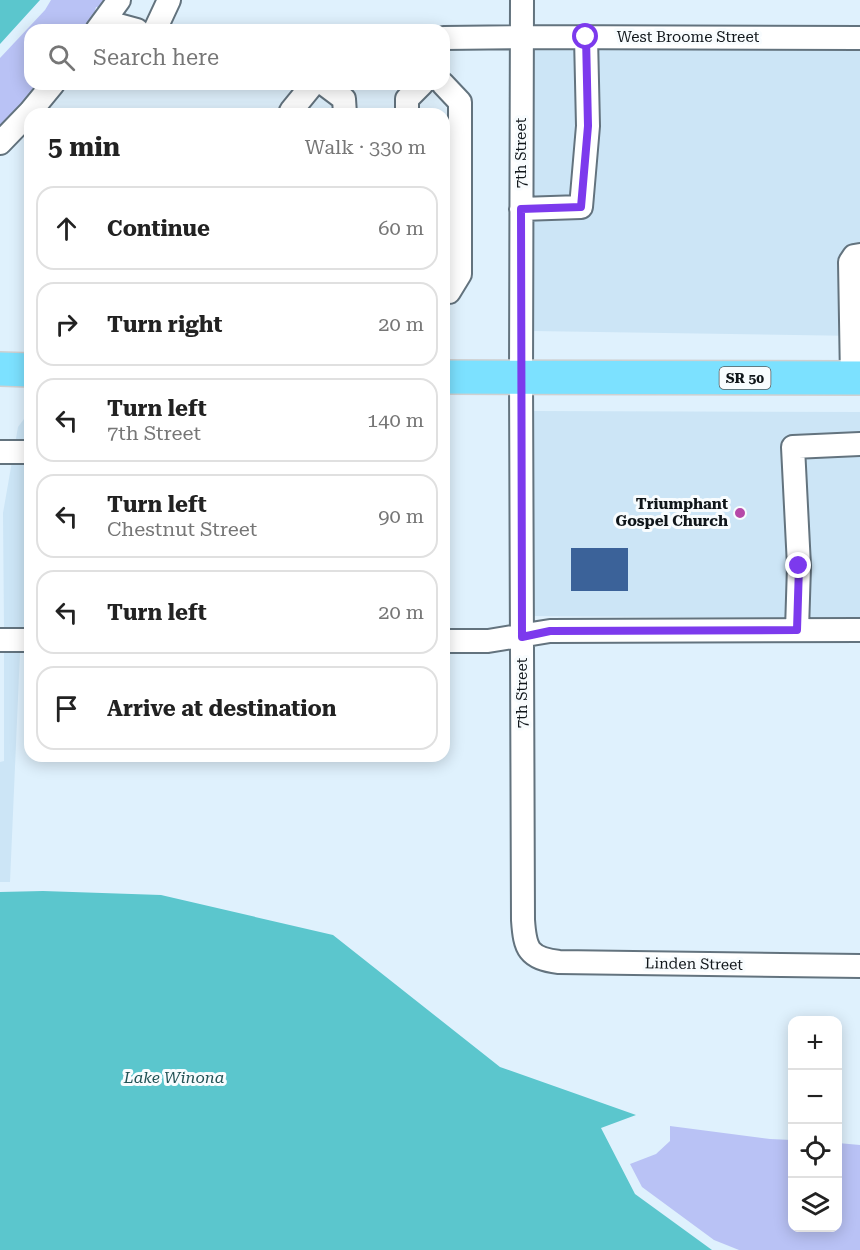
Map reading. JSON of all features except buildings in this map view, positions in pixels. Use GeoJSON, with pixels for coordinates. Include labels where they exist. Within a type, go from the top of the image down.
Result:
{"type":"FeatureCollection","features":[{"type":"Feature","properties":{"kind":"highway"},"geometry":{"type":"LineString","coordinates":[[0,369],[24,370]]}},
{"type":"Feature","properties":{"kind":"highway","name":"SR 50"},"geometry":{"type":"LineString","coordinates":[[450,377],[856,378]]}},
{"type":"Feature","properties":{"kind":"street"},"geometry":{"type":"LineString","coordinates":[[101,24],[119,0]]}},
{"type":"Feature","properties":{"kind":"street"},"geometry":{"type":"LineString","coordinates":[[158,24],[169,0]]}},
{"type":"Feature","properties":{"kind":"street","name":"7th Street"},"geometry":{"type":"LineString","coordinates":[[522,0],[523,920],[524,937],[530,952]]}},
{"type":"Feature","properties":{"kind":"street"},"geometry":{"type":"LineString","coordinates":[[521,209],[581,207],[588,126],[586,37]]}},
{"type":"Feature","properties":{"kind":"street","name":"West Broome Street"},"geometry":{"type":"LineString","coordinates":[[450,38],[860,38]]}},
{"type":"Feature","properties":{"kind":"street"},"geometry":{"type":"LineString","coordinates":[[33,108],[48,90]]}},
{"type":"Feature","properties":{"kind":"street"},"geometry":{"type":"LineString","coordinates":[[293,108],[308,90]]}},
{"type":"Feature","properties":{"kind":"street"},"geometry":{"type":"LineString","coordinates":[[332,90],[344,99],[345,108]]}},
{"type":"Feature","properties":{"kind":"street"},"geometry":{"type":"LineString","coordinates":[[407,108],[407,99],[416,90]]}},
{"type":"Feature","properties":{"kind":"street"},"geometry":{"type":"LineString","coordinates":[[449,90],[460,102],[460,274],[450,290]]}},
{"type":"Feature","properties":{"kind":"street"},"geometry":{"type":"LineString","coordinates":[[0,143],[24,118]]}},
{"type":"Feature","properties":{"kind":"street"},"geometry":{"type":"LineString","coordinates":[[856,378],[850,262],[854,256],[860,255]]}},
{"type":"Feature","properties":{"kind":"street"},"geometry":{"type":"LineString","coordinates":[[797,630],[799,566],[794,447],[860,444]]}},
{"type":"Feature","properties":{"kind":"street"},"geometry":{"type":"LineString","coordinates":[[0,452],[24,452]]}},
{"type":"Feature","properties":{"kind":"street"},"geometry":{"type":"LineString","coordinates":[[450,641],[488,641],[550,631],[860,630]]}},
{"type":"Feature","properties":{"kind":"street"},"geometry":{"type":"LineString","coordinates":[[0,640],[24,640]]}},
{"type":"Feature","properties":{"kind":"street","name":"Linden Street"},"geometry":{"type":"LineString","coordinates":[[530,952],[543,960],[559,962],[860,966]]}},
{"type":"Feature","properties":{"kind":"shaded area"},"geometry":{"type":"Polygon","coordinates":[[[51,0],[105,0],[100,8],[96,7],[94,15],[87,24],[32,24],[51,0]]]}},
{"type":"Feature","properties":{"kind":"shaded area"},"geometry":{"type":"Polygon","coordinates":[[[24,32],[24,90],[34,90],[0,126],[0,58],[24,32]]]}},
{"type":"Feature","properties":{"kind":"shaded area"},"geometry":{"type":"Polygon","coordinates":[[[532,49],[860,50],[860,336],[532,331],[532,49]]]}},
{"type":"Feature","properties":{"kind":"shaded area"},"geometry":{"type":"Polygon","coordinates":[[[532,411],[860,412],[860,618],[532,616],[532,411]]]}},
{"type":"Feature","properties":{"kind":"shaded area"},"geometry":{"type":"Polygon","coordinates":[[[24,419],[24,628],[4,628],[3,513],[18,427],[24,419]]]}},
{"type":"Feature","properties":{"kind":"shaded area"},"geometry":{"type":"Polygon","coordinates":[[[4,652],[20,652],[10,882],[0,882],[0,762],[4,761],[4,652]]]}},
{"type":"Feature","properties":{"kind":"shaded area"},"geometry":{"type":"Polygon","coordinates":[[[670,1126],[788,1140],[788,1232],[842,1232],[842,1143],[860,1145],[860,1250],[739,1250],[714,1240],[642,1187],[630,1164],[656,1154],[670,1141],[670,1126]]]}},
{"type":"Feature","properties":{"kind":"water"},"geometry":{"type":"Polygon","coordinates":[[[0,0],[40,0],[0,44],[0,0]]]}},
{"type":"Feature","properties":{"kind":"water","name":"Lake Winona"},"geometry":{"type":"Polygon","coordinates":[[[43,891],[161,895],[333,935],[500,1067],[636,1115],[601,1128],[635,1194],[712,1250],[0,1250],[0,892],[43,891]]]}},
{"type":"Feature","properties":{"kind":"place","name":"Triumphant Gospel Church"},"geometry":{"type":"Point","coordinates":[740,513]}},
{"type":"Feature","properties":{"kind":"route"},"geometry":{"type":"LineString","coordinates":[[586,37],[588,126],[581,207],[521,209],[522,637],[550,631],[797,630],[799,566]]}}]}
